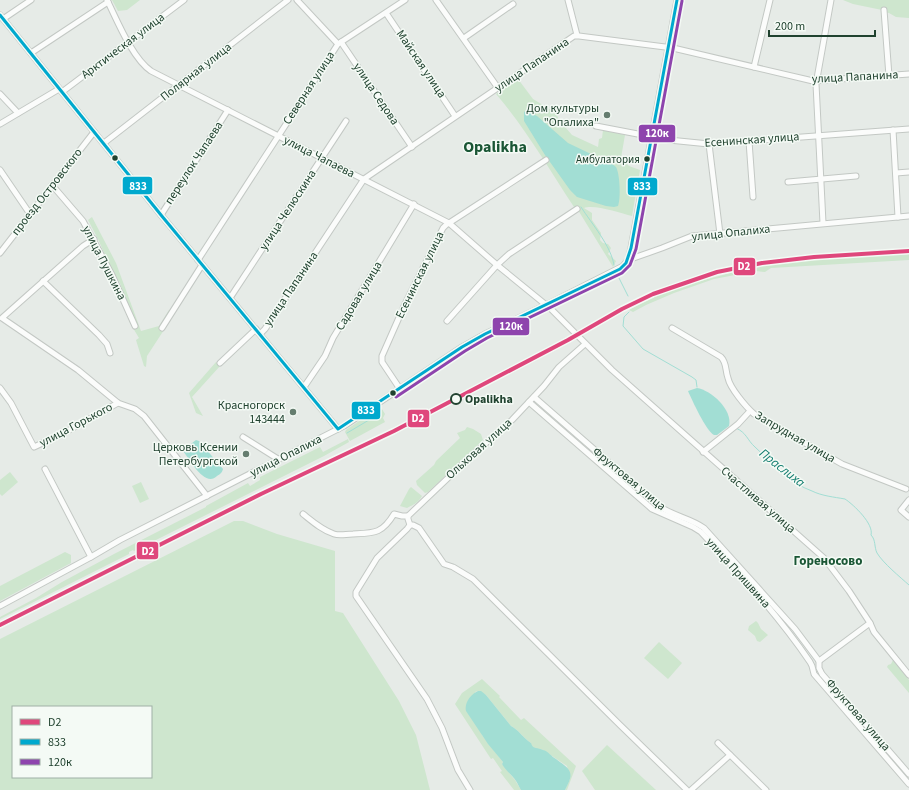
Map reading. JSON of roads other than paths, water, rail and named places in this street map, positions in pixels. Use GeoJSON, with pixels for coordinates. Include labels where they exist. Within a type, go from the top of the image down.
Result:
{"type":"FeatureCollection","features":[{"type":"Feature","properties":{"kind":"street"},"geometry":{"type":"LineString","coordinates":[[31,0],[2,17],[161,215],[338,429]]}},
{"type":"Feature","properties":{"kind":"street","name":"Арктическая улица"},"geometry":{"type":"LineString","coordinates":[[0,124],[61,90],[129,42],[184,0]]}},
{"type":"Feature","properties":{"kind":"street","name":"Полярная улица"},"geometry":{"type":"LineString","coordinates":[[104,143],[288,0]]}},
{"type":"Feature","properties":{"kind":"street","name":"улица Седова"},"geometry":{"type":"LineString","coordinates":[[297,0],[339,43],[412,147]]}},
{"type":"Feature","properties":{"kind":"street","name":"Северная улица"},"geometry":{"type":"LineString","coordinates":[[198,260],[339,43],[405,0]]}},
{"type":"Feature","properties":{"kind":"street"},"geometry":{"type":"LineString","coordinates":[[436,0],[498,88]]}},
{"type":"Feature","properties":{"kind":"street"},"geometry":{"type":"LineString","coordinates":[[568,0],[577,35]]}},
{"type":"Feature","properties":{"kind":"street"},"geometry":{"type":"LineString","coordinates":[[628,260],[677,0]]}},
{"type":"Feature","properties":{"kind":"street"},"geometry":{"type":"LineString","coordinates":[[754,68],[770,0]]}},
{"type":"Feature","properties":{"kind":"street"},"geometry":{"type":"LineString","coordinates":[[823,223],[816,84],[832,0]]}},
{"type":"Feature","properties":{"kind":"street"},"geometry":{"type":"LineString","coordinates":[[31,53],[108,1]]}},
{"type":"Feature","properties":{"kind":"street","name":"улица Чапаева"},"geometry":{"type":"LineString","coordinates":[[108,1],[129,42],[146,68],[449,223],[546,305],[585,344]]}},
{"type":"Feature","properties":{"kind":"street"},"geometry":{"type":"LineString","coordinates":[[464,38],[513,4]]}},
{"type":"Feature","properties":{"kind":"street"},"geometry":{"type":"LineString","coordinates":[[884,10],[889,76]]}},
{"type":"Feature","properties":{"kind":"street","name":"Майская улица"},"geometry":{"type":"LineString","coordinates":[[386,12],[455,116]]}},
{"type":"Feature","properties":{"kind":"street","name":"улица Папанина"},"geometry":{"type":"LineString","coordinates":[[258,332],[265,329],[364,179],[455,116],[577,35],[668,47],[754,68],[817,81],[909,74]]}},
{"type":"Feature","properties":{"kind":"street"},"geometry":{"type":"LineString","coordinates":[[0,94],[18,113]]}},
{"type":"Feature","properties":{"kind":"street","name":"переулок Чапаева"},"geometry":{"type":"LineString","coordinates":[[161,215],[228,110]]}},
{"type":"Feature","properties":{"kind":"street","name":"улица Челюскина"},"geometry":{"type":"LineString","coordinates":[[230,298],[346,121]]}},
{"type":"Feature","properties":{"kind":"street","name":"Есенинская улица"},"geometry":{"type":"LineString","coordinates":[[596,126],[689,143],[709,144],[909,129]]}},
{"type":"Feature","properties":{"kind":"street"},"geometry":{"type":"LineString","coordinates":[[893,130],[898,217]]}},
{"type":"Feature","properties":{"kind":"street","name":"проезд Островского"},"geometry":{"type":"LineString","coordinates":[[0,253],[94,132]]}},
{"type":"Feature","properties":{"kind":"street"},"geometry":{"type":"LineString","coordinates":[[749,141],[753,197]]}},
{"type":"Feature","properties":{"kind":"street"},"geometry":{"type":"LineString","coordinates":[[709,144],[720,234]]}},
{"type":"Feature","properties":{"kind":"street","name":"Есенинская улица"},"geometry":{"type":"LineString","coordinates":[[400,389],[382,362],[382,356],[405,304],[439,235],[446,224],[546,160]]}},
{"type":"Feature","properties":{"kind":"street"},"geometry":{"type":"LineString","coordinates":[[0,170],[30,214]]}},
{"type":"Feature","properties":{"kind":"street"},"geometry":{"type":"LineString","coordinates":[[896,173],[909,172]]}},
{"type":"Feature","properties":{"kind":"street"},"geometry":{"type":"LineString","coordinates":[[788,182],[856,176]]}},
{"type":"Feature","properties":{"kind":"street","name":"улица Пушкина"},"geometry":{"type":"LineString","coordinates":[[52,185],[83,221],[94,239],[135,326]]}},
{"type":"Feature","properties":{"kind":"street","name":"Садовая улица"},"geometry":{"type":"LineString","coordinates":[[304,387],[325,356],[337,333],[414,204]]}},
{"type":"Feature","properties":{"kind":"street"},"geometry":{"type":"LineString","coordinates":[[447,321],[497,265],[509,254],[576,209]]}},
{"type":"Feature","properties":{"kind":"street","name":"улица Опалиха"},"geometry":{"type":"LineString","coordinates":[[0,606],[120,540],[338,429],[462,347],[485,334],[620,269],[628,260],[692,236],[909,216]]}},
{"type":"Feature","properties":{"kind":"street"},"geometry":{"type":"LineString","coordinates":[[94,239],[83,246],[2,318],[78,370],[118,403],[135,409],[144,416],[207,496]]}},
{"type":"Feature","properties":{"kind":"street"},"geometry":{"type":"LineString","coordinates":[[162,328],[202,265]]}},
{"type":"Feature","properties":{"kind":"street"},"geometry":{"type":"LineString","coordinates":[[43,281],[99,335],[107,344],[110,353]]}},
{"type":"Feature","properties":{"kind":"street","name":"Запрудная улица"},"geometry":{"type":"LineString","coordinates":[[672,328],[721,357],[724,361],[728,379],[750,411],[842,464],[906,489]]}},
{"type":"Feature","properties":{"kind":"street"},"geometry":{"type":"LineString","coordinates":[[220,362],[258,332]]}},
{"type":"Feature","properties":{"kind":"street","name":"Ольховая улица"},"geometry":{"type":"LineString","coordinates":[[470,790],[460,775],[442,728],[427,700],[356,596],[356,592],[377,558],[407,529],[409,520],[470,456],[512,420],[544,386],[559,367],[585,344]]}},
{"type":"Feature","properties":{"kind":"street","name":"Счастливая улица"},"geometry":{"type":"LineString","coordinates":[[585,344],[703,452],[824,558],[849,591],[870,623],[874,632],[909,675]]}},
{"type":"Feature","properties":{"kind":"street","name":"улица Горького"},"geometry":{"type":"LineString","coordinates":[[0,388],[11,403],[34,447],[62,434],[118,403]]}},
{"type":"Feature","properties":{"kind":"street","name":"Фруктовая улица"},"geometry":{"type":"LineString","coordinates":[[534,397],[658,506],[666,511],[697,523],[704,528],[795,629],[819,661],[818,668],[822,674],[909,774]]}},
{"type":"Feature","properties":{"kind":"street","name":"улица Пришвина"},"geometry":{"type":"LineString","coordinates":[[529,402],[652,508],[694,526],[701,532],[774,613],[792,635],[810,662],[814,674],[909,784]]}},
{"type":"Feature","properties":{"kind":"street"},"geometry":{"type":"LineString","coordinates":[[703,452],[738,424],[750,411]]}},
{"type":"Feature","properties":{"kind":"street"},"geometry":{"type":"LineString","coordinates":[[243,437],[278,460]]}},
{"type":"Feature","properties":{"kind":"street"},"geometry":{"type":"LineString","coordinates":[[45,469],[91,557]]}},
{"type":"Feature","properties":{"kind":"street"},"geometry":{"type":"LineString","coordinates":[[909,500],[901,510],[909,518]]}},
{"type":"Feature","properties":{"kind":"street"},"geometry":{"type":"LineString","coordinates":[[304,514],[317,526],[335,535],[368,534],[376,532],[390,521],[394,514],[409,520],[419,528],[444,564],[453,567],[474,579],[687,790]]}},
{"type":"Feature","properties":{"kind":"street"},"geometry":{"type":"LineString","coordinates":[[819,661],[870,623]]}},
{"type":"Feature","properties":{"kind":"street"},"geometry":{"type":"LineString","coordinates":[[718,743],[766,790]]}},
{"type":"Feature","properties":{"kind":"street"},"geometry":{"type":"LineString","coordinates":[[691,790],[730,755]]}},
{"type":"Feature","properties":{"kind":"water"},"geometry":{"type":"Polygon","coordinates":[[[526,111],[537,116],[568,143],[593,155],[592,158],[603,163],[604,161],[607,162],[616,167],[620,186],[618,206],[606,206],[577,197],[570,190],[545,155],[524,121],[524,112],[526,111]]]}},
{"type":"Feature","properties":{"kind":"water"},"geometry":{"type":"Polygon","coordinates":[[[697,388],[708,393],[720,402],[728,414],[729,426],[717,435],[714,435],[707,428],[688,391],[697,388]]]}},
{"type":"Feature","properties":{"kind":"water"},"geometry":{"type":"Polygon","coordinates":[[[196,440],[199,441],[223,469],[221,473],[212,479],[203,476],[183,451],[196,440]]]}},
{"type":"Feature","properties":{"kind":"water"},"geometry":{"type":"Polygon","coordinates":[[[478,691],[481,691],[486,695],[511,726],[531,743],[533,747],[547,752],[568,769],[571,775],[565,790],[521,790],[517,782],[503,766],[503,762],[488,744],[466,711],[466,705],[469,699],[478,691]]]}},
{"type":"Feature","properties":{"kind":"waterway","name":"Праслиха"},"geometry":{"type":"LineString","coordinates":[[581,207],[609,250],[614,265]]}},
{"type":"Feature","properties":{"kind":"waterway","name":"Праслиха"},"geometry":{"type":"LineString","coordinates":[[618,276],[628,296]]}},
{"type":"Feature","properties":{"kind":"waterway","name":"Праслиха"},"geometry":{"type":"LineString","coordinates":[[629,312],[624,317],[623,326],[643,349],[692,377],[696,380],[697,387]]}},
{"type":"Feature","properties":{"kind":"waterway"},"geometry":{"type":"LineString","coordinates":[[347,433],[369,420]]}},
{"type":"Feature","properties":{"kind":"waterway","name":"Праслиха"},"geometry":{"type":"LineString","coordinates":[[736,428],[745,434],[752,444],[775,466],[796,483],[804,488],[820,494],[845,499],[853,506],[866,520],[871,531],[871,535],[874,539],[877,553],[883,561],[909,585]]}},
{"type":"Feature","properties":{"kind":"place","name":"Дом культуры \"Опалиха\""},"geometry":{"type":"Point","coordinates":[607,115]}},
{"type":"Feature","properties":{"kind":"place","name":"Амбулатория"},"geometry":{"type":"Point","coordinates":[647,159]}},
{"type":"Feature","properties":{"kind":"place","name":"Opalikha"},"geometry":{"type":"Point","coordinates":[456,399]}},
{"type":"Feature","properties":{"kind":"place","name":"Красногорск 143444"},"geometry":{"type":"Point","coordinates":[293,412]}},
{"type":"Feature","properties":{"kind":"place","name":"Церковь Ксении Петербургской"},"geometry":{"type":"Point","coordinates":[246,454]}},
{"type":"Feature","properties":{"kind":"district","name":"Opalikha"},"geometry":{"type":"Point","coordinates":[495,147]}},
{"type":"Feature","properties":{"kind":"district","name":"Гореносово"},"geometry":{"type":"Point","coordinates":[828,561]}}]}
